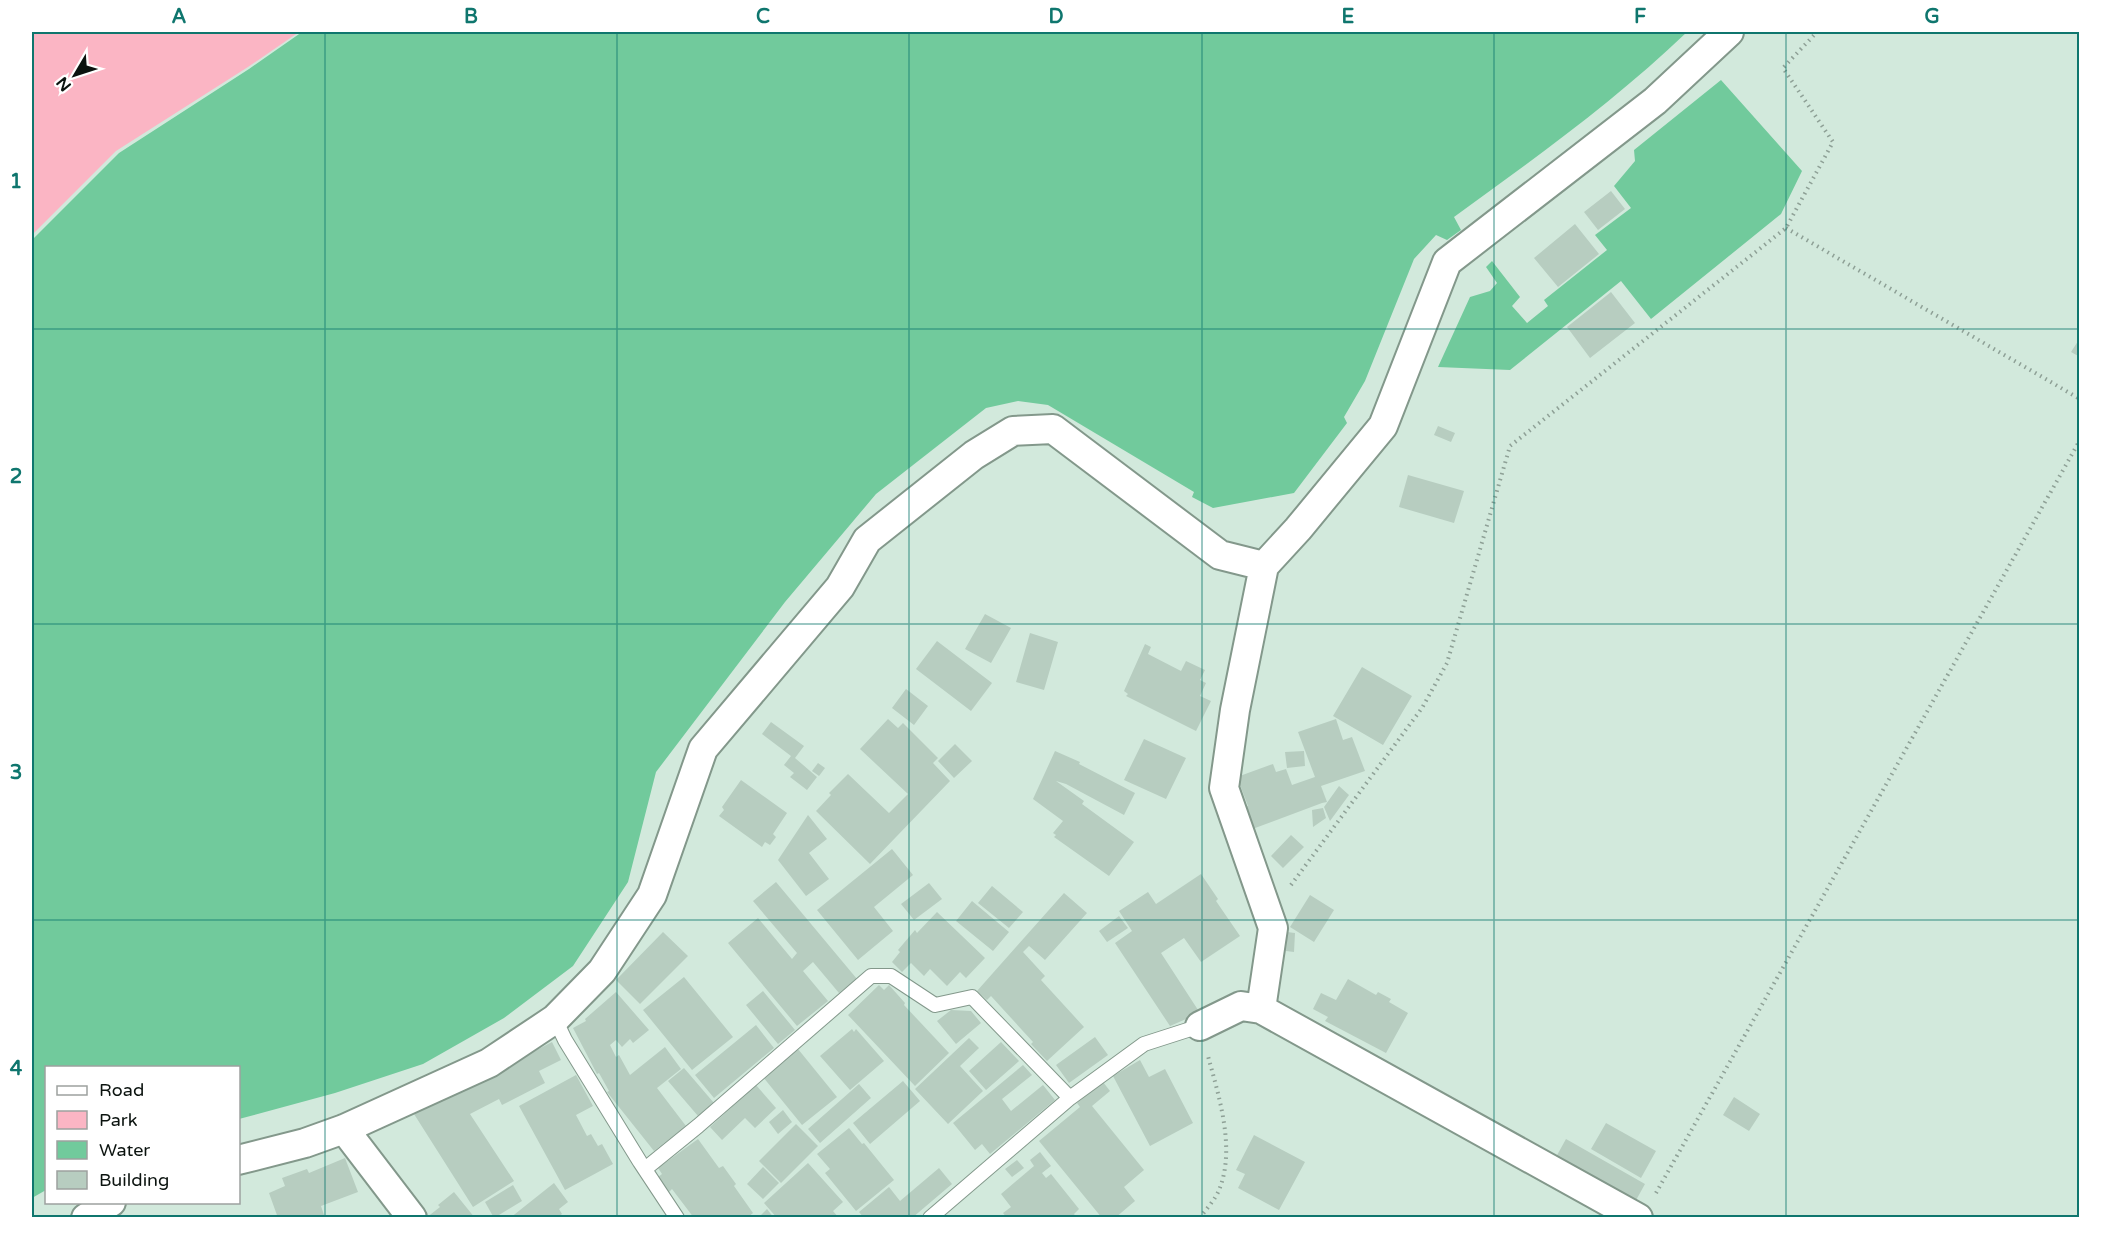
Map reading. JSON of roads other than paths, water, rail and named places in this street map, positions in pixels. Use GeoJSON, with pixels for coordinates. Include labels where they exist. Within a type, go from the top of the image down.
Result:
{"type":"FeatureCollection","features":[{"type":"Feature","properties":{"kind":"street"},"geometry":{"type":"LineString","coordinates":[[1261,1009],[1273,928],[1224,788],[1235,710],[1264,566],[1298,529],[1383,426],[1447,262],[1655,101],[1729,32]]}},
{"type":"Feature","properties":{"kind":"street"},"geometry":{"type":"LineString","coordinates":[[240,1159],[305,1143],[344,1129],[489,1063],[555,1020],[603,971],[652,895],[703,749],[840,586],[867,540],[974,455],[1013,430],[1053,429],[1220,555],[1264,566]]}},
{"type":"Feature","properties":{"kind":"street"},"geometry":{"type":"LineString","coordinates":[[1200,1026],[1241,1006],[1261,1009],[1646,1207]]}},
{"type":"Feature","properties":{"kind":"street"},"geometry":{"type":"LineString","coordinates":[[344,1129],[412,1218]]}},
{"type":"Feature","properties":{"kind":"street"},"geometry":{"type":"LineString","coordinates":[[86,1218],[109,1204]]}},
{"type":"Feature","properties":{"kind":"lane"},"geometry":{"type":"LineString","coordinates":[[645,1169],[699,1126],[871,976],[891,975],[935,1005],[972,997],[1070,1098]]}},
{"type":"Feature","properties":{"kind":"lane"},"geometry":{"type":"LineString","coordinates":[[555,1020],[565,1040],[677,1218]]}},
{"type":"Feature","properties":{"kind":"lane"},"geometry":{"type":"LineString","coordinates":[[930,1218],[1070,1098],[1144,1044],[1200,1026]]}},
{"type":"Feature","properties":{"kind":"water"},"geometry":{"type":"Polygon","coordinates":[[[302,32],[1687,32],[1603,106],[1454,217],[1461,230],[1447,240],[1436,235],[1414,259],[1365,381],[1344,417],[1347,423],[1294,493],[1213,508],[1192,497],[1194,492],[1048,405],[1018,401],[986,408],[876,494],[785,602],[656,772],[628,882],[573,966],[504,1018],[423,1064],[335,1093],[240,1119],[240,1066],[45,1066],[45,1191],[32,1198],[32,240],[119,153],[302,32]]]}},
{"type":"Feature","properties":{"kind":"water"},"geometry":{"type":"Polygon","coordinates":[[[1721,80],[1802,171],[1781,214],[1651,319],[1621,281],[1510,370],[1438,367],[1470,297],[1490,291],[1497,283],[1486,267],[1492,261],[1520,297],[1512,306],[1527,323],[1548,306],[1544,300],[1607,250],[1595,235],[1631,208],[1614,186],[1635,161],[1634,150],[1721,80]]]}}]}
